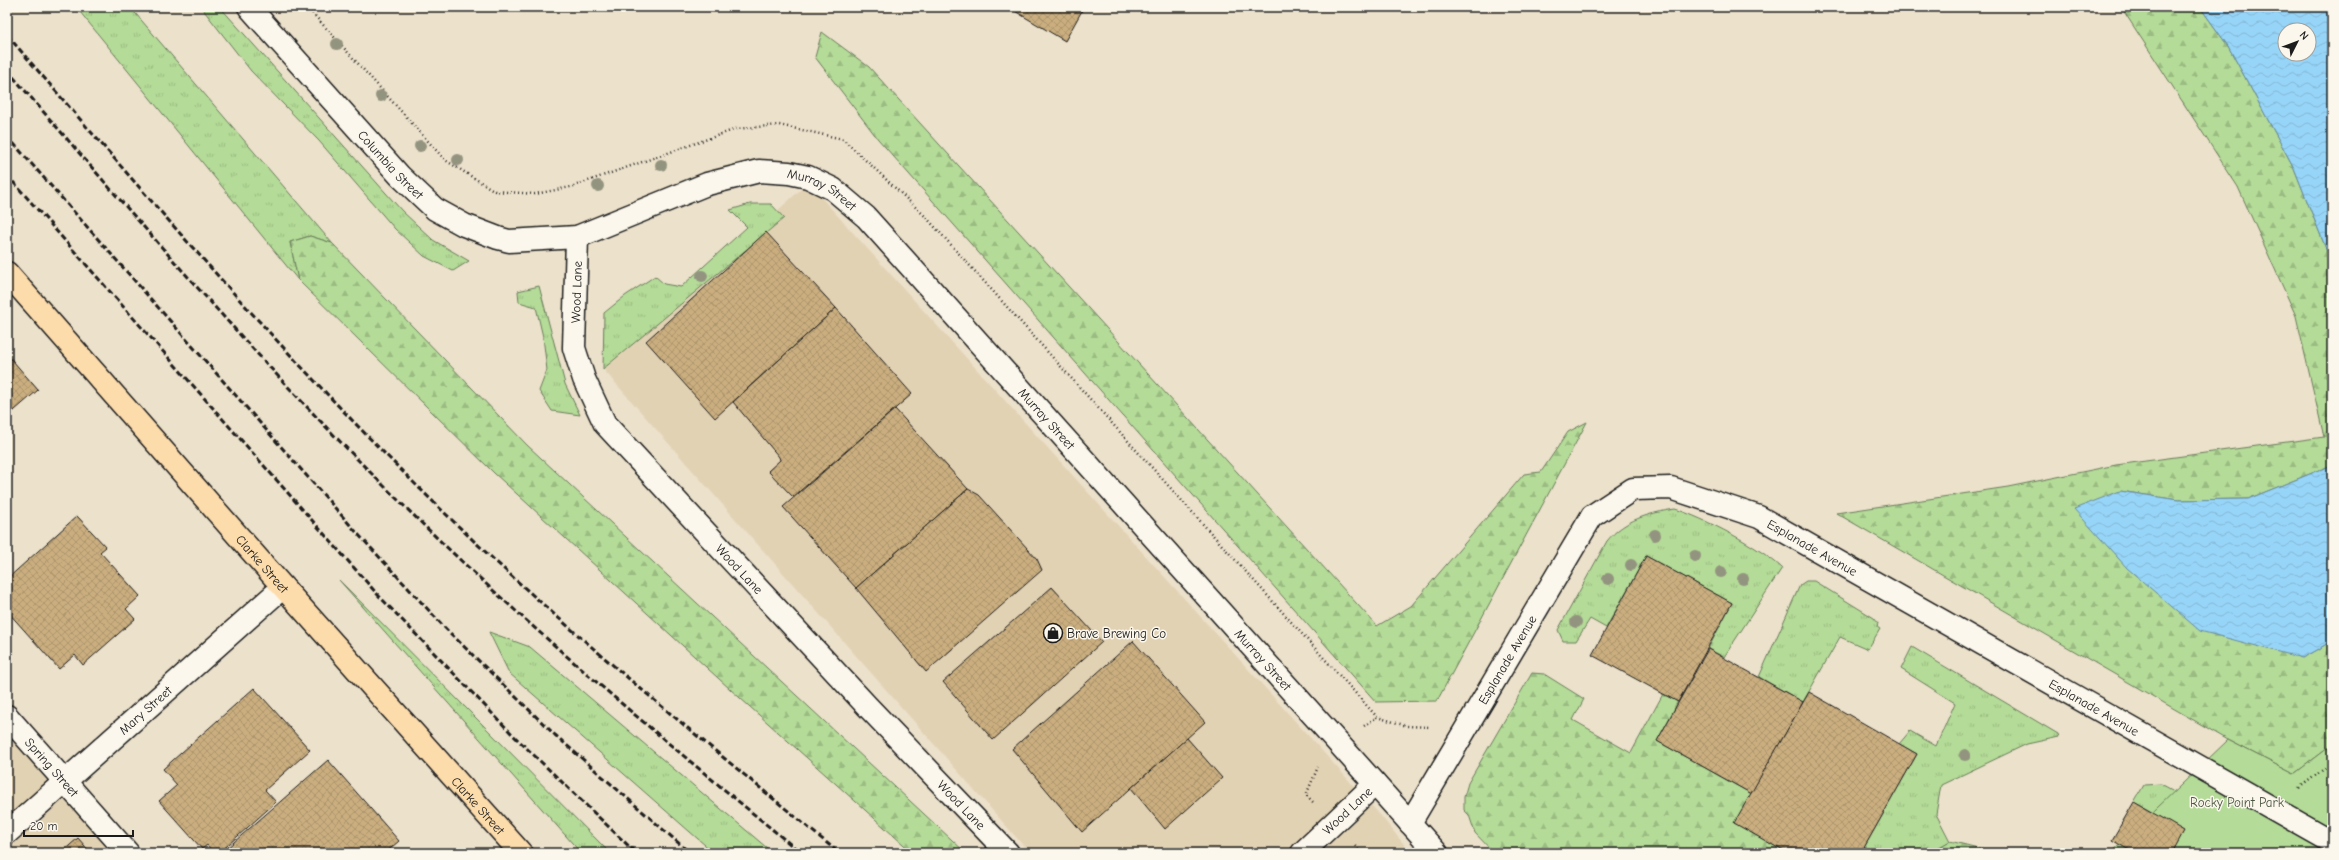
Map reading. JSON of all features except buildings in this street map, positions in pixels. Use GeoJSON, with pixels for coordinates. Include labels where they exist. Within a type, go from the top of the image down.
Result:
{"type":"FeatureCollection","features":[{"type":"Feature","properties":{"kind":"main road","name":"Clarke Street"},"geometry":{"type":"LineString","coordinates":[[7,273],[283,587],[521,853]]}},
{"type":"Feature","properties":{"kind":"street","name":"Columbia Street"},"geometry":{"type":"LineString","coordinates":[[250,7],[400,176],[435,209],[464,225],[509,241],[577,237]]}},
{"type":"Feature","properties":{"kind":"street","name":"Murray Street"},"geometry":{"type":"LineString","coordinates":[[577,237],[707,184],[760,171],[795,174],[833,189],[866,217],[1437,853]]}},
{"type":"Feature","properties":{"kind":"street","name":"Wood Lane"},"geometry":{"type":"LineString","coordinates":[[577,237],[574,348],[584,379],[605,424],[868,707],[1008,853]]}},
{"type":"Feature","properties":{"kind":"street","name":"Esplanade Avenue"},"geometry":{"type":"LineString","coordinates":[[1410,823],[1592,516],[1633,489],[1671,488],[1759,517],[2332,842]]}},
{"type":"Feature","properties":{"kind":"street","name":"Mary Street"},"geometry":{"type":"LineString","coordinates":[[7,833],[283,587]]}},
{"type":"Feature","properties":{"kind":"street","name":"Spring Street"},"geometry":{"type":"LineString","coordinates":[[7,716],[128,853]]}},
{"type":"Feature","properties":{"kind":"street","name":"Wood Lane"},"geometry":{"type":"LineString","coordinates":[[1302,853],[1375,784]]}},
{"type":"Feature","properties":{"kind":"path"},"geometry":{"type":"LineString","coordinates":[[307,7],[445,160],[495,191],[535,194],[571,187],[736,129],[779,125],[843,139],[925,216],[1377,717],[1407,726],[1466,728]]}},
{"type":"Feature","properties":{"kind":"path"},"geometry":{"type":"LineString","coordinates":[[1362,727],[1377,717]]}},
{"type":"Feature","properties":{"kind":"path"},"geometry":{"type":"LineString","coordinates":[[1316,805],[1306,795],[1317,768],[1322,763]]}},
{"type":"Feature","properties":{"kind":"path"},"geometry":{"type":"LineString","coordinates":[[2300,788],[2332,763]]}},
{"type":"Feature","properties":{"kind":"shaded area"},"geometry":{"type":"Polygon","coordinates":[[[808,183],[1381,816],[1411,853],[1030,853],[603,369],[808,183]]]}},
{"type":"Feature","properties":{"kind":"shaded area"},"geometry":{"type":"Polygon","coordinates":[[[7,725],[119,853],[7,853],[7,725]]]}},
{"type":"Feature","properties":{"kind":"green space"},"geometry":{"type":"Polygon","coordinates":[[[76,7],[130,7],[332,243],[310,236],[290,242],[298,280],[76,7]]]}},
{"type":"Feature","properties":{"kind":"green space"},"geometry":{"type":"Polygon","coordinates":[[[201,7],[220,7],[402,211],[433,240],[469,261],[453,271],[424,256],[395,229],[319,141],[251,71],[201,7]]]}},
{"type":"Feature","properties":{"kind":"green space"},"geometry":{"type":"Polygon","coordinates":[[[2121,7],[2200,7],[2228,46],[2294,168],[2332,264],[2332,465],[2248,499],[2178,500],[2120,491],[2302,658],[2332,641],[2332,745],[2294,774],[2228,740],[1836,513],[2008,487],[2116,465],[2324,437],[2296,316],[2238,187],[2121,7]]]}},
{"type":"Feature","properties":{"kind":"green space"},"geometry":{"type":"Polygon","coordinates":[[[822,32],[869,67],[1377,626],[1411,606],[1524,474],[1541,472],[1568,432],[1587,422],[1437,701],[1376,702],[878,139],[815,57],[822,32]]]}},
{"type":"Feature","properties":{"kind":"green space"},"geometry":{"type":"Polygon","coordinates":[[[750,204],[771,204],[784,218],[603,369],[604,313],[625,296],[655,276],[664,284],[681,287],[747,227],[730,210],[750,204]]]}},
{"type":"Feature","properties":{"kind":"green space"},"geometry":{"type":"Polygon","coordinates":[[[310,236],[332,243],[527,445],[966,853],[913,853],[730,689],[494,473],[298,280],[290,242],[310,236]]]}},
{"type":"Feature","properties":{"kind":"green space"},"geometry":{"type":"Polygon","coordinates":[[[539,286],[565,384],[580,415],[552,411],[539,391],[547,370],[543,337],[536,307],[519,302],[518,291],[539,286]]]}},
{"type":"Feature","properties":{"kind":"green space"},"geometry":{"type":"Polygon","coordinates":[[[1675,509],[1701,519],[1746,542],[1782,568],[1724,657],[1708,649],[1732,603],[1646,556],[1606,628],[1590,619],[1576,641],[1563,641],[1558,630],[1607,541],[1629,523],[1647,515],[1675,509]]]}},
{"type":"Feature","properties":{"kind":"green space"},"geometry":{"type":"Polygon","coordinates":[[[339,580],[610,853],[581,853],[339,580]]]}},
{"type":"Feature","properties":{"kind":"green space"},"geometry":{"type":"Polygon","coordinates":[[[1806,581],[1814,581],[1874,618],[1878,623],[1877,627],[1880,629],[1868,649],[1840,637],[1803,702],[1759,677],[1800,585],[1806,581]]]}},
{"type":"Feature","properties":{"kind":"green space"},"geometry":{"type":"Polygon","coordinates":[[[489,632],[530,647],[773,853],[714,853],[509,673],[489,632]]]}},
{"type":"Feature","properties":{"kind":"green space"},"geometry":{"type":"Polygon","coordinates":[[[1912,647],[2058,734],[2059,737],[2027,744],[1941,785],[1936,814],[1950,841],[1929,853],[1861,853],[1917,754],[1899,744],[1910,731],[1936,746],[1955,703],[1901,669],[1912,647]]]}},
{"type":"Feature","properties":{"kind":"green space"},"geometry":{"type":"Polygon","coordinates":[[[1532,673],[1544,674],[1584,699],[1573,720],[1631,753],[1663,694],[1678,702],[1657,741],[1752,794],[1735,823],[1787,853],[1494,853],[1475,833],[1469,815],[1464,810],[1464,797],[1468,783],[1532,673]]]}},
{"type":"Feature","properties":{"kind":"green space","name":"Rocky Point Park"},"geometry":{"type":"Polygon","coordinates":[[[2228,740],[2294,774],[2332,745],[2332,853],[2110,853],[2228,740]]]}},
{"type":"Feature","properties":{"kind":"green space"},"geometry":{"type":"Polygon","coordinates":[[[2161,784],[2266,841],[2263,853],[2214,847],[2134,802],[2144,785],[2161,784]]]}},
{"type":"Feature","properties":{"kind":"green space"},"geometry":{"type":"Polygon","coordinates":[[[1950,841],[1998,853],[1929,853],[1950,841]]]}},
{"type":"Feature","properties":{"kind":"water"},"geometry":{"type":"Polygon","coordinates":[[[2200,7],[2332,7],[2332,264],[2294,168],[2228,46],[2200,7]]]}},
{"type":"Feature","properties":{"kind":"water"},"geometry":{"type":"Polygon","coordinates":[[[2332,465],[2332,641],[2302,658],[2200,631],[2127,568],[2074,509],[2120,491],[2178,500],[2248,499],[2332,465]]]}},
{"type":"Feature","properties":{"kind":"railway"},"geometry":{"type":"LineString","coordinates":[[7,35],[169,221],[279,343],[393,462],[498,564],[691,731],[839,853]]}},
{"type":"Feature","properties":{"kind":"railway"},"geometry":{"type":"LineString","coordinates":[[7,70],[241,336],[338,440],[388,490],[437,538],[538,631],[642,721],[801,853]]}},
{"type":"Feature","properties":{"kind":"railway"},"geometry":{"type":"LineString","coordinates":[[7,136],[358,534],[447,630],[555,735],[690,853]]}},
{"type":"Feature","properties":{"kind":"railway"},"geometry":{"type":"LineString","coordinates":[[7,175],[379,596],[515,737],[636,853]]}},
{"type":"Feature","properties":{"kind":"place","name":"Brave Brewing Co"},"geometry":{"type":"Point","coordinates":[1053,633]}}]}
